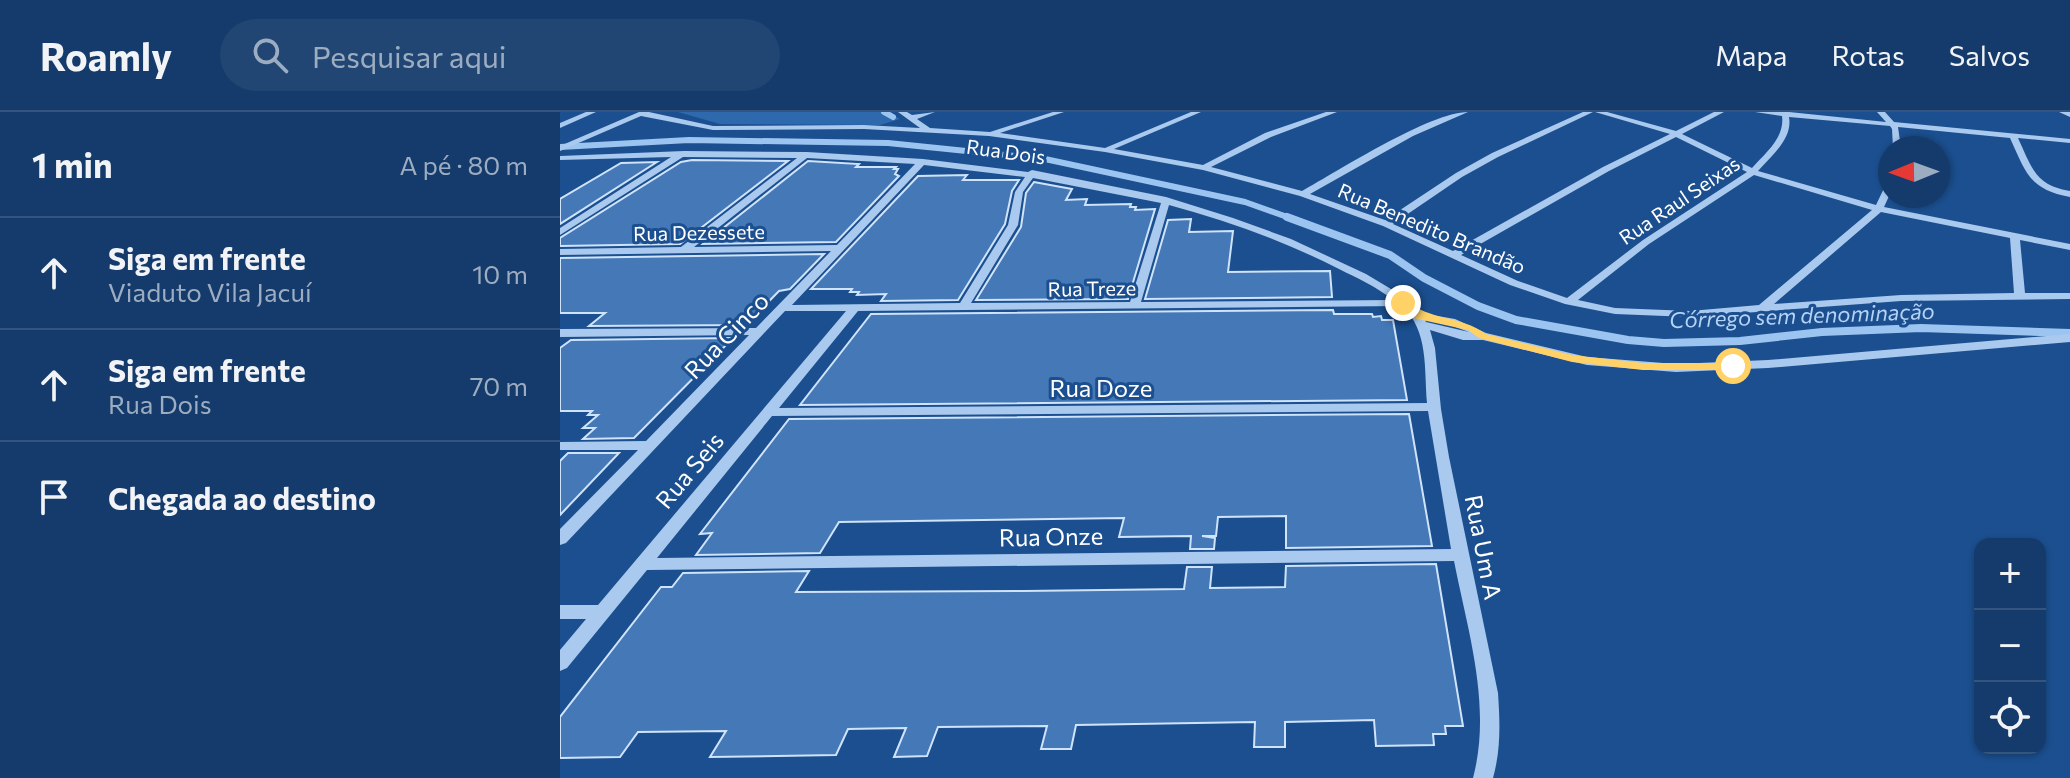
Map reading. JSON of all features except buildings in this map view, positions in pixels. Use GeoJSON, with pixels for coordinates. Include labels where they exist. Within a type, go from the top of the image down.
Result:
{"type":"FeatureCollection","features":[{"type":"Feature","properties":{"kind":"street"},"geometry":{"type":"LineString","coordinates":[[560,126],[592,112]]}},
{"type":"Feature","properties":{"kind":"street"},"geometry":{"type":"LineString","coordinates":[[902,112],[927,129]]}},
{"type":"Feature","properties":{"kind":"street"},"geometry":{"type":"LineString","coordinates":[[911,118],[931,112]]}},
{"type":"Feature","properties":{"kind":"street"},"geometry":{"type":"LineString","coordinates":[[989,134],[1060,112]]}},
{"type":"Feature","properties":{"kind":"street"},"geometry":{"type":"LineString","coordinates":[[1105,150],[1197,112]]}},
{"type":"Feature","properties":{"kind":"street"},"geometry":{"type":"LineString","coordinates":[[1204,168],[1268,135],[1333,112]]}},
{"type":"Feature","properties":{"kind":"street"},"geometry":{"type":"LineString","coordinates":[[1303,194],[1410,134],[1464,112]]}},
{"type":"Feature","properties":{"kind":"street"},"geometry":{"type":"LineString","coordinates":[[1386,224],[1483,161],[1589,112]]}},
{"type":"Feature","properties":{"kind":"street"},"geometry":{"type":"LineString","coordinates":[[1599,112],[1677,134],[1753,172],[1879,209],[2070,247]]}},
{"type":"Feature","properties":{"kind":"street"},"geometry":{"type":"LineString","coordinates":[[1453,255],[1606,169],[1720,112]]}},
{"type":"Feature","properties":{"kind":"street"},"geometry":{"type":"LineString","coordinates":[[1759,112],[2070,141]]}},
{"type":"Feature","properties":{"kind":"street"},"geometry":{"type":"LineString","coordinates":[[1881,112],[1894,125],[1895,136]]}},
{"type":"Feature","properties":{"kind":"street"},"geometry":{"type":"LineString","coordinates":[[2063,112],[2070,115]]}},
{"type":"Feature","properties":{"kind":"street"},"geometry":{"type":"LineString","coordinates":[[560,149],[643,113]]}},
{"type":"Feature","properties":{"kind":"street","name":"Rua Benedito Brandão"},"geometry":{"type":"LineString","coordinates":[[643,113],[713,128],[927,129],[989,134],[1204,168],[1303,194],[1386,224],[1514,283],[1569,302],[1653,314],[1901,298],[2070,296]]}},
{"type":"Feature","properties":{"kind":"street","name":"Rua Raul Seixas"},"geometry":{"type":"LineString","coordinates":[[1569,302],[1646,242],[1753,172],[1780,141],[1786,114]]}},
{"type":"Feature","properties":{"kind":"street"},"geometry":{"type":"LineString","coordinates":[[2013,136],[2036,183],[2048,190],[2070,194]]}},
{"type":"Feature","properties":{"kind":"street"},"geometry":{"type":"LineString","coordinates":[[560,232],[685,153]]}},
{"type":"Feature","properties":{"kind":"street","name":"Rua Dois"},"geometry":{"type":"LineString","coordinates":[[560,158],[685,153],[807,154],[923,161],[1032,173],[1166,200],[1293,242],[1403,303],[1419,320],[1463,336],[1483,336],[1587,361],[1676,368],[1768,364],[2070,338]]}},
{"type":"Feature","properties":{"kind":"street"},"geometry":{"type":"LineString","coordinates":[[684,250],[807,154]]}},
{"type":"Feature","properties":{"kind":"street","name":"Rua Cinco"},"geometry":{"type":"LineString","coordinates":[[560,539],[923,161]]}},
{"type":"Feature","properties":{"kind":"street"},"geometry":{"type":"LineString","coordinates":[[963,307],[1013,225],[1019,192],[1032,173]]}},
{"type":"Feature","properties":{"kind":"street"},"geometry":{"type":"LineString","coordinates":[[1134,306],[1166,200]]}},
{"type":"Feature","properties":{"kind":"street"},"geometry":{"type":"LineString","coordinates":[[1762,308],[1879,209]]}},
{"type":"Feature","properties":{"kind":"street"},"geometry":{"type":"LineString","coordinates":[[2015,237],[2020,295]]}},
{"type":"Feature","properties":{"kind":"street","name":"Rua Dezessete"},"geometry":{"type":"LineString","coordinates":[[560,252],[838,248]]}},
{"type":"Feature","properties":{"kind":"street","name":"Rua Treze"},"geometry":{"type":"LineString","coordinates":[[782,308],[1403,303]]}},
{"type":"Feature","properties":{"kind":"street","name":"Rua Seis"},"geometry":{"type":"LineString","coordinates":[[560,663],[854,308]]}},
{"type":"Feature","properties":{"kind":"street","name":"Rua Um A"},"geometry":{"type":"LineString","coordinates":[[1419,320],[1427,346],[1434,407],[1460,555],[1485,676],[1491,736],[1489,763],[1483,778]]}},
{"type":"Feature","properties":{"kind":"street"},"geometry":{"type":"LineString","coordinates":[[560,333],[760,331]]}},
{"type":"Feature","properties":{"kind":"street","name":"Rua Doze"},"geometry":{"type":"LineString","coordinates":[[768,412],[1434,407]]}},
{"type":"Feature","properties":{"kind":"street"},"geometry":{"type":"LineString","coordinates":[[560,446],[650,445]]}},
{"type":"Feature","properties":{"kind":"street","name":"Rua Onze"},"geometry":{"type":"LineString","coordinates":[[642,564],[1460,555]]}},
{"type":"Feature","properties":{"kind":"street"},"geometry":{"type":"LineString","coordinates":[[560,612],[602,612]]}},
{"type":"Feature","properties":{"kind":"shaded area"},"geometry":{"type":"Polygon","coordinates":[[[678,112],[889,112],[900,119],[880,125],[720,124],[678,112]]]}},
{"type":"Feature","properties":{"kind":"waterway"},"geometry":{"type":"LineString","coordinates":[[884,112],[893,117]]}},
{"type":"Feature","properties":{"kind":"waterway","name":"Córrego sem denominação"},"geometry":{"type":"LineString","coordinates":[[560,147],[689,140],[888,143],[1045,159],[1245,202],[1293,219]]}},
{"type":"Feature","properties":{"kind":"waterway","name":"Córrego sem denominação"},"geometry":{"type":"LineString","coordinates":[[1287,217],[1390,255],[1424,278],[1478,306],[1516,320],[1628,340],[1664,343],[1740,341],[1822,332],[1921,328],[2070,333]]}},
{"type":"Feature","properties":{"kind":"route"},"geometry":{"type":"LineString","coordinates":[[1403,303],[1417,316],[1434,317],[1472,328],[1483,336],[1572,358],[1643,367],[1733,366]]}}]}
